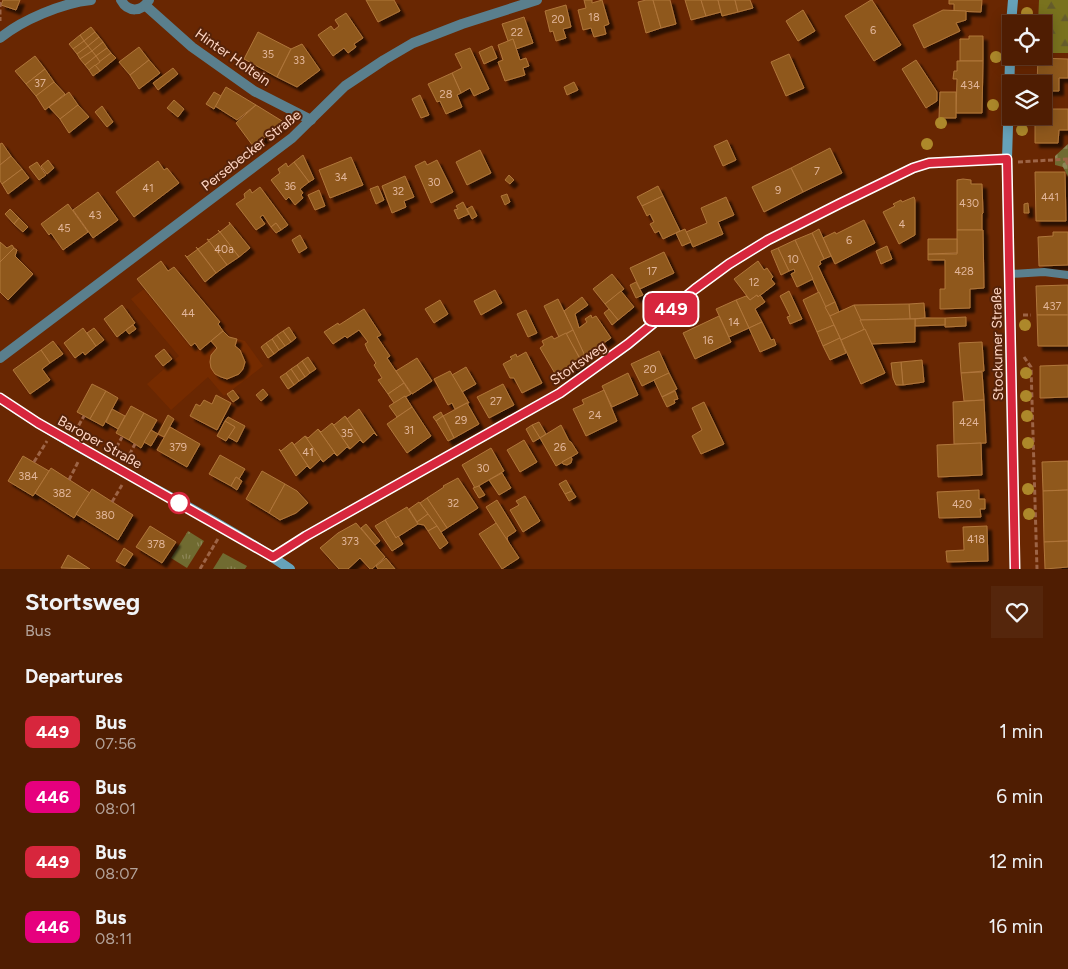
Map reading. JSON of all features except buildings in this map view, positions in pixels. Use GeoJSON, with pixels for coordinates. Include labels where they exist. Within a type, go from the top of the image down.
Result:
{"type":"FeatureCollection","features":[{"type":"Feature","properties":{"kind":"main road"},"geometry":{"type":"LineString","coordinates":[[1012,15],[1013,0]]}},
{"type":"Feature","properties":{"kind":"main road","name":"Stockumer Straße"},"geometry":{"type":"LineString","coordinates":[[1010,65],[1008,161],[1016,569]]}},
{"type":"Feature","properties":{"kind":"main road","name":"Baroper Straße"},"geometry":{"type":"LineString","coordinates":[[0,398],[70,441],[225,528],[290,569]]}},
{"type":"Feature","properties":{"kind":"street"},"geometry":{"type":"LineString","coordinates":[[3,32],[48,12],[91,0]]}},
{"type":"Feature","properties":{"kind":"street","name":"Hinter Holtein"},"geometry":{"type":"LineString","coordinates":[[121,0],[130,9],[138,10],[147,3],[192,47],[254,90],[311,120]]}},
{"type":"Feature","properties":{"kind":"street","name":"Persebecker Straße"},"geometry":{"type":"LineString","coordinates":[[0,358],[292,138],[345,86],[405,48],[462,24],[537,0]]}},
{"type":"Feature","properties":{"kind":"street","name":"Stortsweg"},"geometry":{"type":"LineString","coordinates":[[273,557],[306,536],[560,393],[628,344],[695,289],[729,264],[768,240],[913,168],[929,163],[1008,161]]}},
{"type":"Feature","properties":{"kind":"lane"},"geometry":{"type":"LineString","coordinates":[[1010,274],[1044,272],[1068,275]]}},
{"type":"Feature","properties":{"kind":"path"},"geometry":{"type":"LineString","coordinates":[[0,2],[0,21]]}},
{"type":"Feature","properties":{"kind":"path"},"geometry":{"type":"LineString","coordinates":[[1008,161],[1067,160],[1068,165]]}},
{"type":"Feature","properties":{"kind":"path"},"geometry":{"type":"LineString","coordinates":[[1022,315],[1031,315]]}},
{"type":"Feature","properties":{"kind":"path"},"geometry":{"type":"LineString","coordinates":[[1031,367],[1037,569]]}},
{"type":"Feature","properties":{"kind":"path"},"geometry":{"type":"LineString","coordinates":[[70,441],[84,416]]}},
{"type":"Feature","properties":{"kind":"path"},"geometry":{"type":"LineString","coordinates":[[34,462],[53,431]]}},
{"type":"Feature","properties":{"kind":"path"},"geometry":{"type":"LineString","coordinates":[[109,463],[122,437]]}},
{"type":"Feature","properties":{"kind":"path"},"geometry":{"type":"LineString","coordinates":[[112,502],[135,444]]}},
{"type":"Feature","properties":{"kind":"path"},"geometry":{"type":"LineString","coordinates":[[69,480],[85,449]]}},
{"type":"Feature","properties":{"kind":"path"},"geometry":{"type":"LineString","coordinates":[[200,569],[225,528]]}},
{"type":"Feature","properties":{"kind":"shaded area"},"geometry":{"type":"Polygon","coordinates":[[[144,289],[191,346],[195,343],[200,350],[223,331],[229,337],[245,341],[263,366],[224,396],[208,377],[171,410],[147,384],[179,356],[131,299],[144,289]]]}},
{"type":"Feature","properties":{"kind":"green space"},"geometry":{"type":"Polygon","coordinates":[[[1039,0],[1068,0],[1068,53],[1052,53],[1052,15],[1038,15],[1039,0]]]}},
{"type":"Feature","properties":{"kind":"green space"},"geometry":{"type":"Polygon","coordinates":[[[1068,144],[1068,177],[1063,167],[1055,165],[1055,156],[1068,144]]]}},
{"type":"Feature","properties":{"kind":"green space"},"geometry":{"type":"Polygon","coordinates":[[[188,531],[204,541],[187,568],[171,558],[188,531]]]}},
{"type":"Feature","properties":{"kind":"green space"},"geometry":{"type":"Polygon","coordinates":[[[223,553],[247,566],[245,569],[213,569],[223,553]]]}},
{"type":"Feature","properties":{"kind":"bus line","name":"449"},"geometry":{"type":"LineString","coordinates":[[0,398],[38,423],[273,557],[306,536],[560,393],[628,344],[695,289],[729,264],[768,240],[913,168],[943,161],[1007,159],[1015,569]]}}]}
